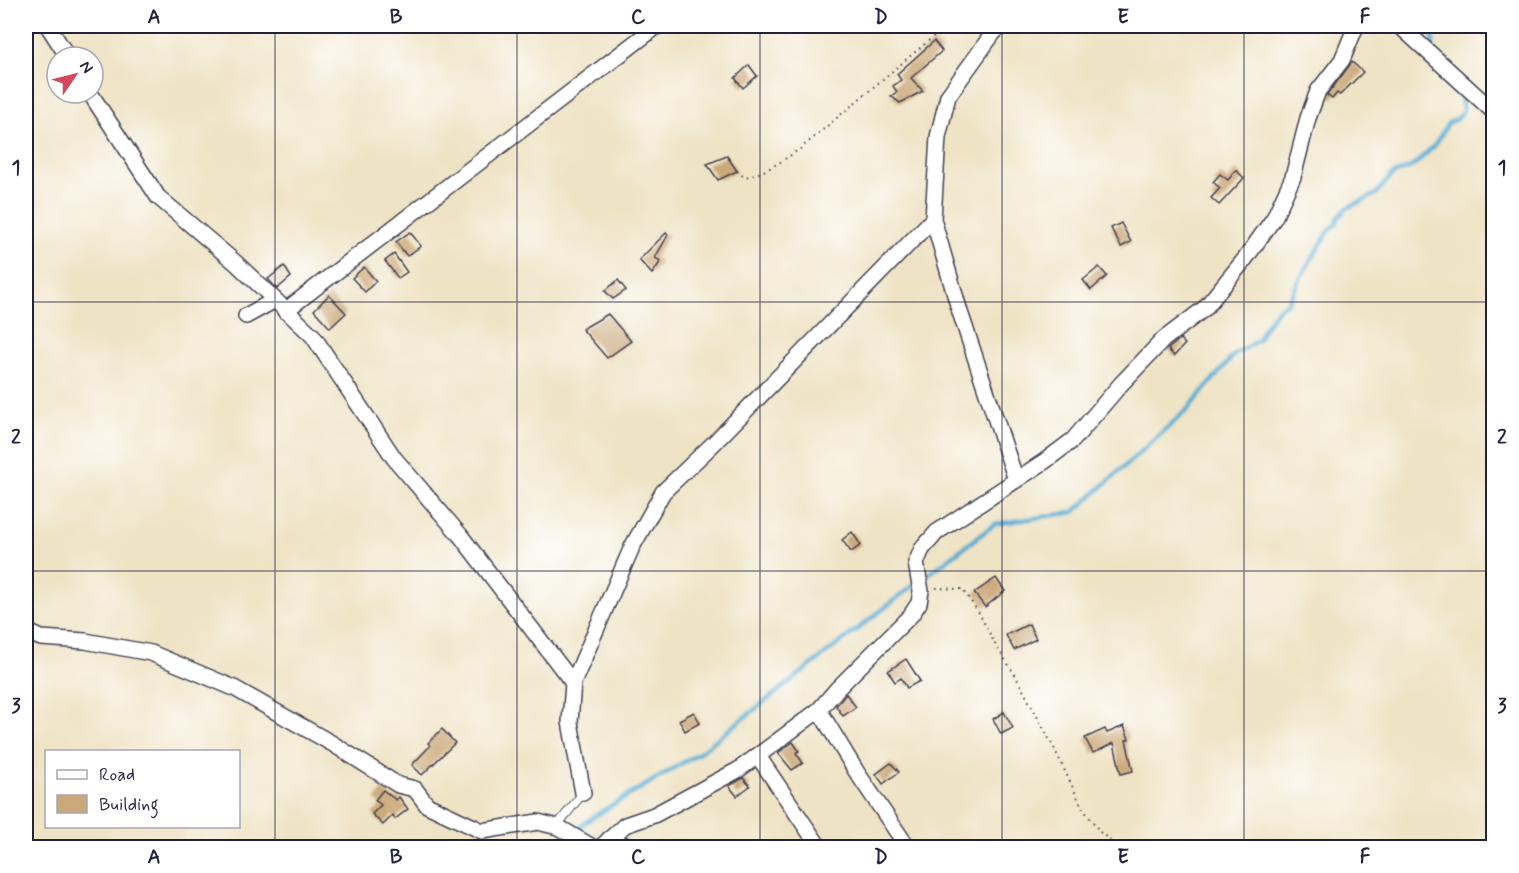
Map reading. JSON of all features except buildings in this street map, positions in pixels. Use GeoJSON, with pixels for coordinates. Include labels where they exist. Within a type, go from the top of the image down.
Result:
{"type":"FeatureCollection","features":[{"type":"Feature","properties":{"kind":"street"},"geometry":{"type":"LineString","coordinates":[[48,26],[60,45]]}},
{"type":"Feature","properties":{"kind":"street"},"geometry":{"type":"LineString","coordinates":[[246,316],[280,305],[657,26]]}},
{"type":"Feature","properties":{"kind":"street"},"geometry":{"type":"LineString","coordinates":[[1002,26],[994,32],[948,96],[938,137],[933,219],[960,312],[1016,480]]}},
{"type":"Feature","properties":{"kind":"street"},"geometry":{"type":"LineString","coordinates":[[604,843],[625,825],[654,815],[738,770],[819,710],[911,615],[919,603],[920,583],[916,563],[922,549],[937,532],[1073,440],[1164,339],[1205,308],[1245,259],[1274,218],[1293,177],[1308,118],[1318,91],[1342,60],[1356,26]]}},
{"type":"Feature","properties":{"kind":"street"},"geometry":{"type":"LineString","coordinates":[[1400,26],[1494,112]]}},
{"type":"Feature","properties":{"kind":"street"},"geometry":{"type":"LineString","coordinates":[[98,105],[158,197],[236,263],[313,336],[394,458],[460,535],[573,683]]}},
{"type":"Feature","properties":{"kind":"street"},"geometry":{"type":"LineString","coordinates":[[583,793],[570,722],[573,683],[632,547],[663,492],[933,219]]}},
{"type":"Feature","properties":{"kind":"street"},"geometry":{"type":"LineString","coordinates":[[26,631],[41,638],[85,641],[151,653],[234,688],[333,744],[398,786],[415,789],[427,805],[482,831],[538,822],[558,827],[594,848]]}},
{"type":"Feature","properties":{"kind":"street"},"geometry":{"type":"LineString","coordinates":[[819,710],[856,771],[908,848]]}},
{"type":"Feature","properties":{"kind":"street"},"geometry":{"type":"LineString","coordinates":[[758,756],[820,848]]}},
{"type":"Feature","properties":{"kind":"street"},"geometry":{"type":"LineString","coordinates":[[604,843],[632,848]]}},
{"type":"Feature","properties":{"kind":"lane"},"geometry":{"type":"LineString","coordinates":[[538,822],[559,823],[583,793]]}},
{"type":"Feature","properties":{"kind":"path"},"geometry":{"type":"LineString","coordinates":[[923,26],[934,36]]}},
{"type":"Feature","properties":{"kind":"path"},"geometry":{"type":"LineString","coordinates":[[737,171],[744,177],[755,175],[776,165],[800,149],[934,36],[955,26]]}},
{"type":"Feature","properties":{"kind":"path"},"geometry":{"type":"LineString","coordinates":[[920,583],[962,589],[979,613],[996,646],[1014,673],[1082,807],[1100,832],[1119,848]]}},
{"type":"Feature","properties":{"kind":"waterway"},"geometry":{"type":"LineString","coordinates":[[1433,26],[1433,51]]}},
{"type":"Feature","properties":{"kind":"waterway"},"geometry":{"type":"LineString","coordinates":[[922,579],[995,524],[1074,512],[1187,410],[1235,354],[1258,340],[1276,311],[1288,302],[1331,228],[1337,224],[1338,218],[1347,208],[1376,194],[1392,175],[1413,166],[1435,145],[1448,123],[1457,119],[1463,111],[1461,96],[1454,84]]}},
{"type":"Feature","properties":{"kind":"waterway"},"geometry":{"type":"LineString","coordinates":[[551,848],[593,817],[699,753],[915,584]]}}]}
